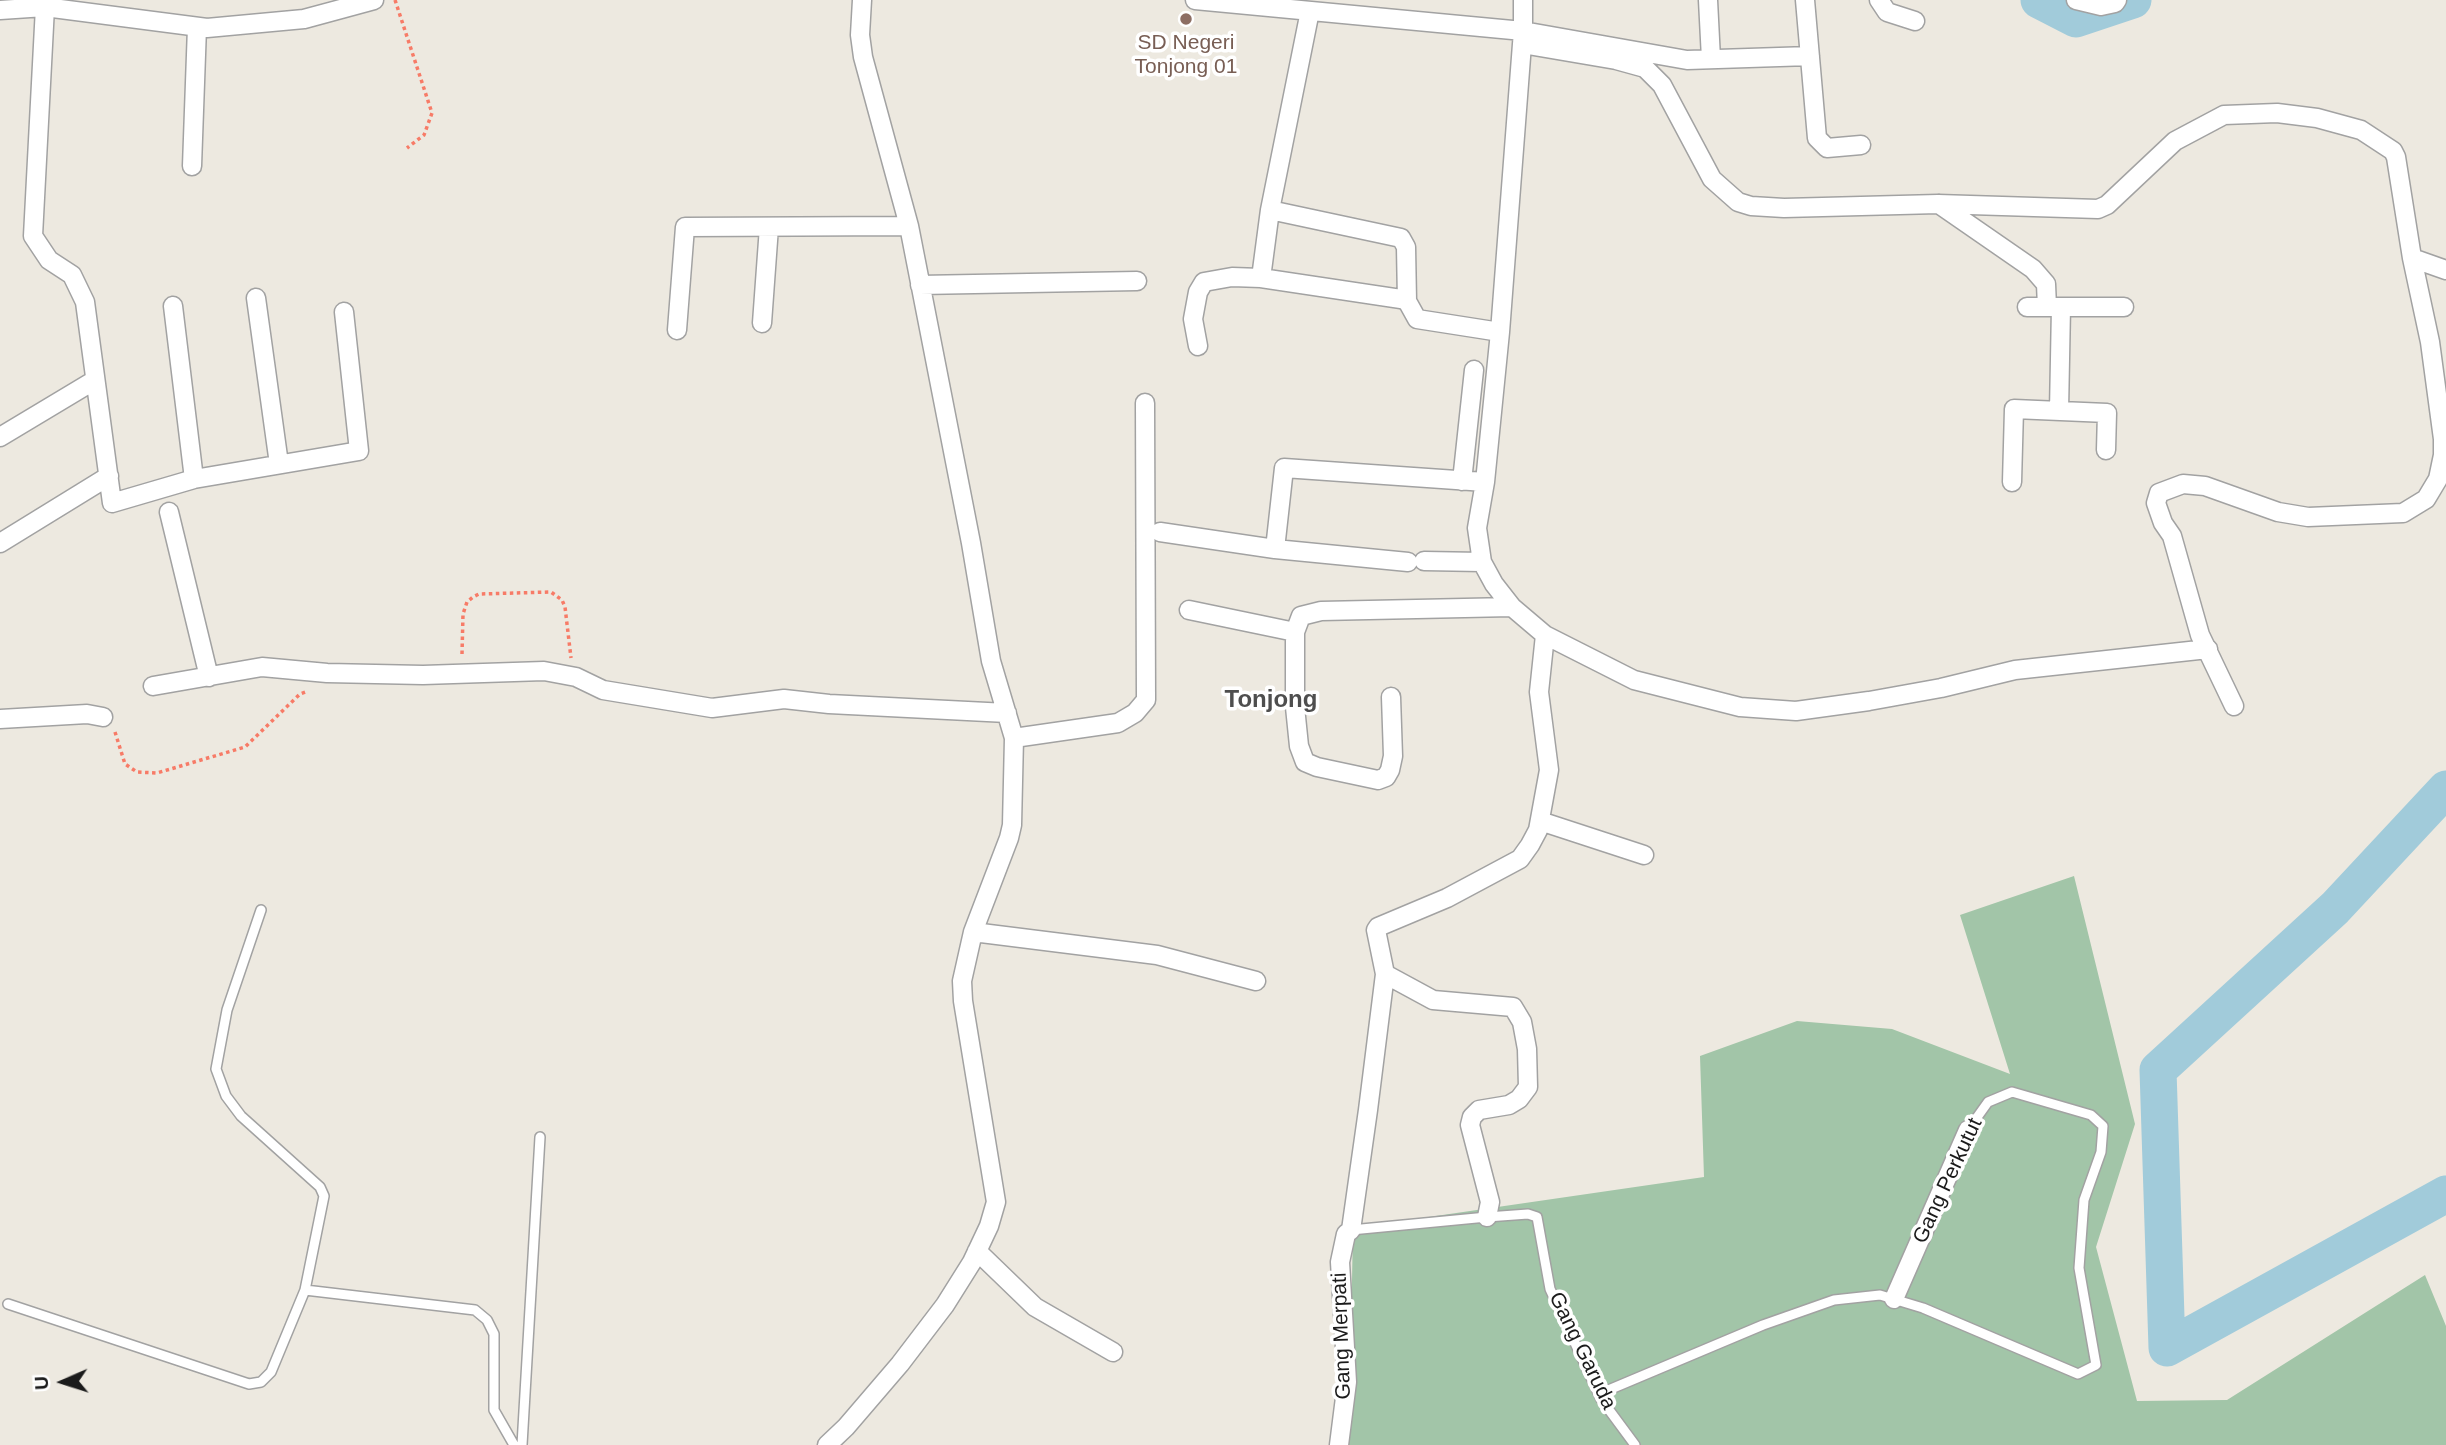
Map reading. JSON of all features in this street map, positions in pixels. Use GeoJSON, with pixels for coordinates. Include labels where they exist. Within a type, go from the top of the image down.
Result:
{"type":"FeatureCollection","features":[{"type":"Feature","properties":{"kind":"street"},"geometry":{"type":"LineString","coordinates":[[0,10],[45,7],[207,28],[304,19],[374,0]]}},
{"type":"Feature","properties":{"kind":"street"},"geometry":{"type":"LineString","coordinates":[[827,1445],[846,1427],[908,1354],[945,1305],[989,1226],[996,1202],[962,981],[972,932],[1012,825],[1014,738],[991,662],[971,543],[909,226],[863,57],[860,35],[862,0]]}},
{"type":"Feature","properties":{"kind":"street"},"geometry":{"type":"LineString","coordinates":[[1523,0],[1500,332],[1485,482],[1477,528],[1482,562],[1494,584],[1512,607],[1545,635],[1633,680],[1740,707],[1796,710],[1893,697],[2015,670],[2208,649]]}},
{"type":"Feature","properties":{"kind":"street"},"geometry":{"type":"LineString","coordinates":[[1708,0],[1711,59]]}},
{"type":"Feature","properties":{"kind":"street"},"geometry":{"type":"LineString","coordinates":[[1805,0],[1817,138],[1828,148],[1861,145]]}},
{"type":"Feature","properties":{"kind":"street"},"geometry":{"type":"LineString","coordinates":[[1879,0],[1887,12],[1914,21]]}},
{"type":"Feature","properties":{"kind":"street"},"geometry":{"type":"LineString","coordinates":[[2076,0],[2101,6],[2115,3],[2117,0]]}},
{"type":"Feature","properties":{"kind":"street"},"geometry":{"type":"LineString","coordinates":[[1207,1],[1310,11],[1687,60],[1810,55]]}},
{"type":"Feature","properties":{"kind":"street"},"geometry":{"type":"LineString","coordinates":[[45,7],[33,236],[49,260],[72,275],[85,302],[112,503],[194,479],[359,451],[344,312]]}},
{"type":"Feature","properties":{"kind":"street"},"geometry":{"type":"LineString","coordinates":[[1261,278],[1270,210],[1310,11]]}},
{"type":"Feature","properties":{"kind":"street"},"geometry":{"type":"LineString","coordinates":[[192,166],[197,27]]}},
{"type":"Feature","properties":{"kind":"street"},"geometry":{"type":"LineString","coordinates":[[1522,38],[1645,68],[1662,85],[1712,179],[1738,202],[1751,206],[1784,208],[1938,204],[2098,209],[2107,205],[2175,142],[2224,115],[2291,115],[2317,118],[2361,130],[2393,151],[2430,342],[2443,439],[2438,479],[2426,499],[2403,513],[2308,517],[2278,512],[2204,486],[2183,484],[2160,493],[2156,503],[2163,523],[2172,536],[2194,617],[2234,706]]}},
{"type":"Feature","properties":{"kind":"street"},"geometry":{"type":"LineString","coordinates":[[1938,204],[2033,269],[2046,284],[2054,307],[2059,411]]}},
{"type":"Feature","properties":{"kind":"street"},"geometry":{"type":"LineString","coordinates":[[1270,210],[1401,238],[1406,247],[1407,301],[1417,319],[1500,332]]}},
{"type":"Feature","properties":{"kind":"street"},"geometry":{"type":"LineString","coordinates":[[762,323],[769,226]]}},
{"type":"Feature","properties":{"kind":"street"},"geometry":{"type":"LineString","coordinates":[[677,330],[685,227],[909,226]]}},
{"type":"Feature","properties":{"kind":"street"},"geometry":{"type":"LineString","coordinates":[[2412,258],[2446,271]]}},
{"type":"Feature","properties":{"kind":"street"},"geometry":{"type":"LineString","coordinates":[[1198,346],[1193,319],[1195,301],[1204,282],[1232,277],[1261,278],[1407,301]]}},
{"type":"Feature","properties":{"kind":"street"},"geometry":{"type":"LineString","coordinates":[[920,285],[1137,281]]}},
{"type":"Feature","properties":{"kind":"street"},"geometry":{"type":"LineString","coordinates":[[256,298],[279,464]]}},
{"type":"Feature","properties":{"kind":"street"},"geometry":{"type":"LineString","coordinates":[[173,306],[194,479]]}},
{"type":"Feature","properties":{"kind":"street"},"geometry":{"type":"LineString","coordinates":[[2027,307],[2124,307]]}},
{"type":"Feature","properties":{"kind":"street"},"geometry":{"type":"LineString","coordinates":[[1462,481],[1474,370]]}},
{"type":"Feature","properties":{"kind":"street"},"geometry":{"type":"LineString","coordinates":[[0,438],[95,380]]}},
{"type":"Feature","properties":{"kind":"street"},"geometry":{"type":"LineString","coordinates":[[1014,738],[1118,723],[1135,713],[1146,699],[1145,403]]}},
{"type":"Feature","properties":{"kind":"street"},"geometry":{"type":"LineString","coordinates":[[2012,482],[2014,409],[2107,414],[2106,450]]}},
{"type":"Feature","properties":{"kind":"street"},"geometry":{"type":"LineString","coordinates":[[1275,549],[1284,468],[1485,482]]}},
{"type":"Feature","properties":{"kind":"street"},"geometry":{"type":"LineString","coordinates":[[0,544],[109,477]]}},
{"type":"Feature","properties":{"kind":"street"},"geometry":{"type":"LineString","coordinates":[[170,512],[209,677]]}},
{"type":"Feature","properties":{"kind":"street"},"geometry":{"type":"LineString","coordinates":[[1160,532],[1275,549],[1416,562],[1482,562]]}},
{"type":"Feature","properties":{"kind":"street"},"geometry":{"type":"LineString","coordinates":[[1391,697],[1392,755],[1390,770],[1386,776],[1378,780],[1305,762],[1299,746],[1295,707],[1296,632],[1301,615],[1321,611],[1512,607]]}},
{"type":"Feature","properties":{"kind":"street"},"geometry":{"type":"LineString","coordinates":[[1189,610],[1296,632]]}},
{"type":"Feature","properties":{"kind":"street"},"geometry":{"type":"LineString","coordinates":[[1487,1217],[1490,1202],[1470,1125],[1472,1116],[1479,1110],[1509,1105],[1519,1099],[1528,1087],[1527,1049],[1522,1022],[1513,1007],[1433,1000],[1385,974],[1376,930],[1378,926],[1447,898],[1520,859],[1530,845],[1540,821],[1549,770],[1539,692],[1545,635]]}},
{"type":"Feature","properties":{"kind":"street"},"geometry":{"type":"LineString","coordinates":[[153,686],[262,667],[327,673],[423,675],[544,671],[576,677],[603,690],[712,708],[784,699],[890,708],[1007,713]]}},
{"type":"Feature","properties":{"kind":"street"},"geometry":{"type":"LineString","coordinates":[[0,719],[88,714],[103,717]]}},
{"type":"Feature","properties":{"kind":"street"},"geometry":{"type":"LineString","coordinates":[[1540,821],[1644,855]]}},
{"type":"Feature","properties":{"kind":"street"},"geometry":{"type":"LineString","coordinates":[[972,932],[1157,955],[1256,981]]}},
{"type":"Feature","properties":{"kind":"street","name":"Gang Merpati"},"geometry":{"type":"LineString","coordinates":[[1339,1445],[1347,1382],[1340,1262],[1346,1234],[1350,1230],[1385,974]]}},
{"type":"Feature","properties":{"kind":"street","name":"Gang Perkutut"},"geometry":{"type":"LineString","coordinates":[[1894,1299],[1968,1130]]}},
{"type":"Feature","properties":{"kind":"street"},"geometry":{"type":"LineString","coordinates":[[977,1251],[1035,1307],[1113,1352]]}},
{"type":"Feature","properties":{"kind":"lane"},"geometry":{"type":"LineString","coordinates":[[8,1304],[249,1384],[261,1382],[271,1373],[305,1290],[324,1196],[320,1187],[241,1116],[226,1096],[216,1069],[227,1010],[261,910]]}},
{"type":"Feature","properties":{"kind":"lane","name":"Gang Perkutut"},"geometry":{"type":"LineString","coordinates":[[1599,1394],[1763,1325],[1834,1300],[1880,1295],[1923,1308],[2078,1374],[2096,1365],[2080,1268],[2084,1200],[2101,1152],[2103,1126],[2091,1115],[2012,1093],[1988,1102],[1968,1130]]}},
{"type":"Feature","properties":{"kind":"lane"},"geometry":{"type":"LineString","coordinates":[[522,1445],[540,1137]]}},
{"type":"Feature","properties":{"kind":"lane","name":"Gang Garuda"},"geometry":{"type":"LineString","coordinates":[[1350,1230],[1528,1214],[1537,1217],[1550,1289],[1599,1394],[1635,1445]]}},
{"type":"Feature","properties":{"kind":"lane"},"geometry":{"type":"LineString","coordinates":[[305,1290],[475,1310],[487,1320],[494,1334],[494,1410],[514,1445]]}},
{"type":"Feature","properties":{"kind":"path"},"geometry":{"type":"LineString","coordinates":[[395,0],[432,113],[424,135],[407,148]]}},
{"type":"Feature","properties":{"kind":"path"},"geometry":{"type":"LineString","coordinates":[[462,672],[462,622],[465,607],[473,597],[479,594],[551,592],[562,600],[565,607],[576,677]]}},
{"type":"Feature","properties":{"kind":"path"},"geometry":{"type":"LineString","coordinates":[[103,717],[113,726],[125,764],[137,772],[157,773],[245,747],[300,694],[313,689],[327,673]]}},
{"type":"Feature","properties":{"kind":"green space"},"geometry":{"type":"Polygon","coordinates":[[[2074,876],[2135,1124],[2096,1247],[2137,1401],[2227,1400],[2425,1275],[2446,1326],[2446,1445],[1334,1445],[1351,1333],[1353,1228],[1704,1177],[1700,1056],[1797,1021],[1892,1029],[2010,1074],[1960,915],[2074,876]]]}},
{"type":"Feature","properties":{"kind":"waterway"},"geometry":{"type":"LineString","coordinates":[[2039,0],[2076,19],[2133,0]]}},
{"type":"Feature","properties":{"kind":"waterway"},"geometry":{"type":"LineString","coordinates":[[2446,789],[2335,908],[2158,1070],[2167,1348],[2446,1194]]}},
{"type":"Feature","properties":{"kind":"place","name":"SD Negeri Tonjong 01"},"geometry":{"type":"Point","coordinates":[1186,19]}},
{"type":"Feature","properties":{"kind":"district","name":"Tonjong"},"geometry":{"type":"Point","coordinates":[1271,700]}}]}
